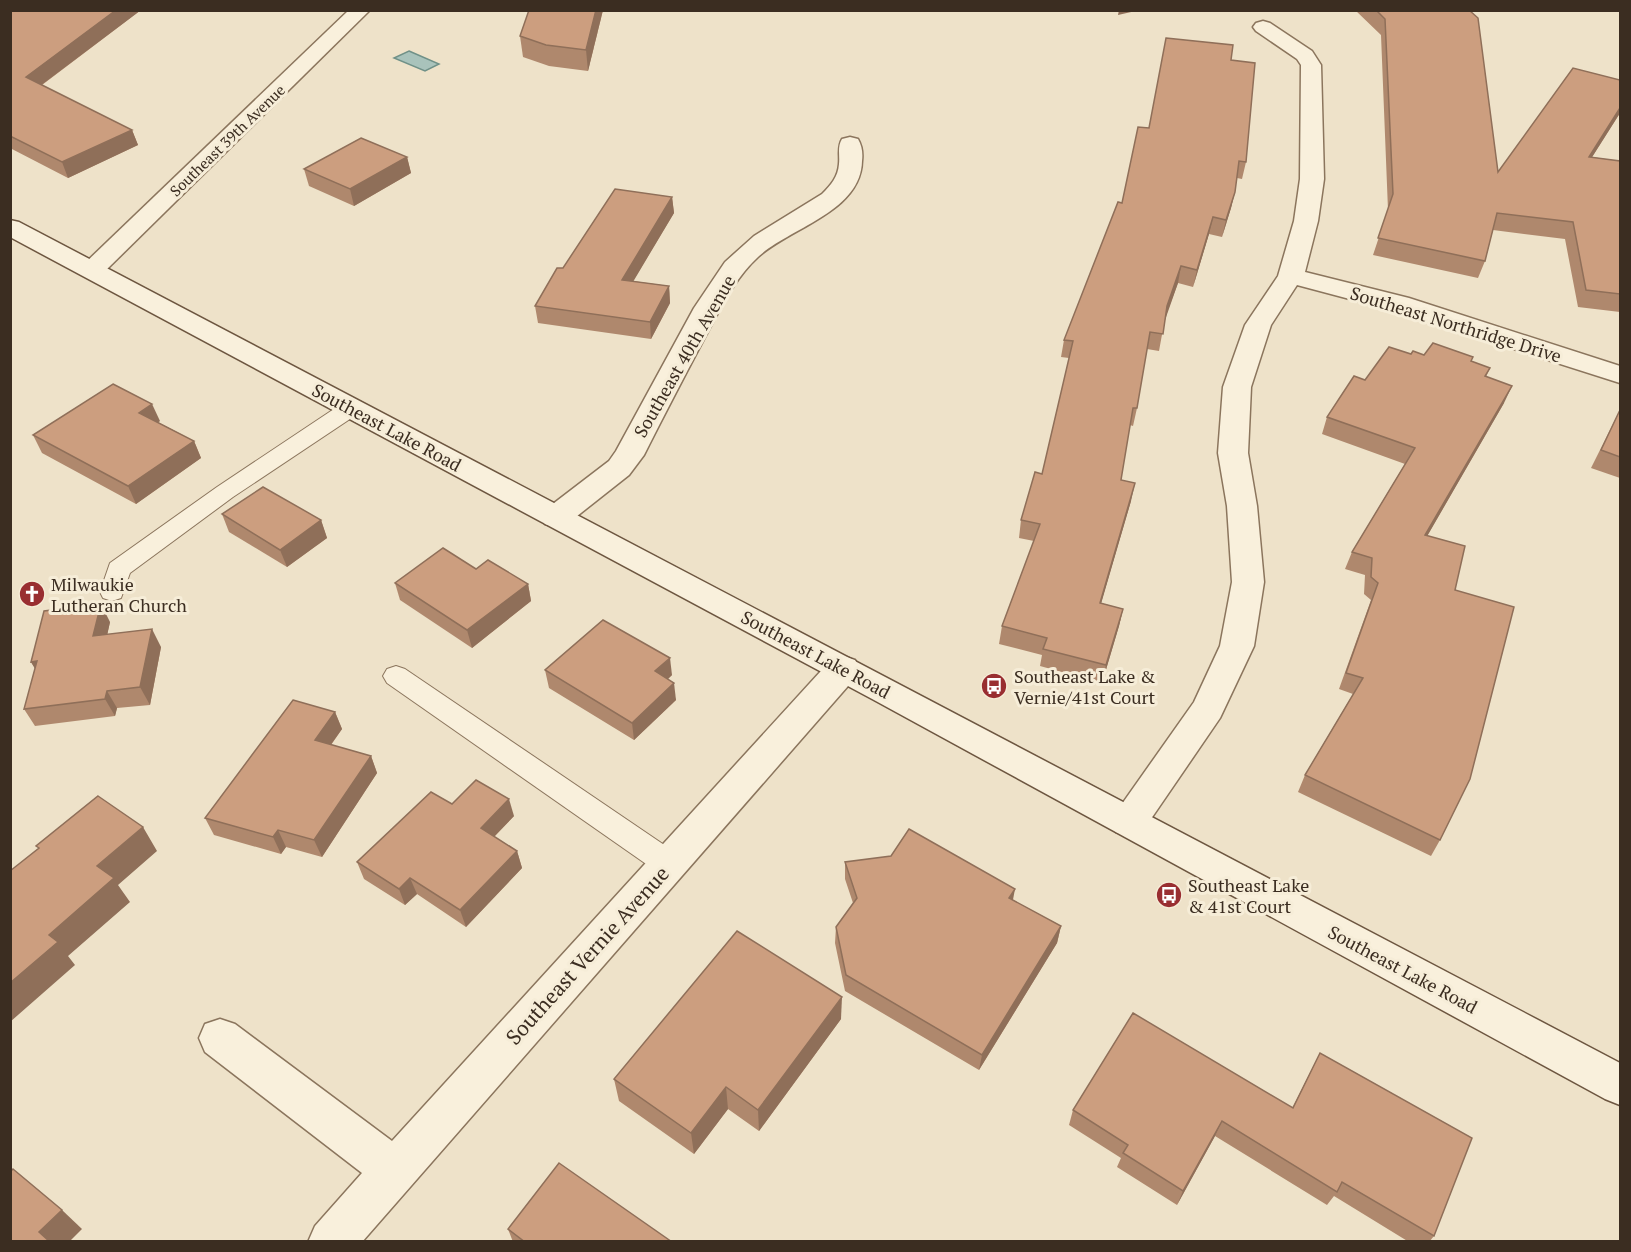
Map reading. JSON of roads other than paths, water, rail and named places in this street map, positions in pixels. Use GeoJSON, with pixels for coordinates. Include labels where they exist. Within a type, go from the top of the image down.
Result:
{"type":"FeatureCollection","features":[{"type":"Feature","properties":{"kind":"street","name":"Southeast 39th Avenue"},"geometry":{"type":"LineString","coordinates":[[93,270],[361,10]]}},
{"type":"Feature","properties":{"kind":"street"},"geometry":{"type":"LineString","coordinates":[[1129,821],[1208,709],[1237,646],[1248,582],[1242,506],[1233,453],[1236,387],[1258,325],[1291,276],[1306,221],[1312,179],[1311,65],[1305,55],[1263,27]]}},
{"type":"Feature","properties":{"kind":"street","name":"Southeast 40th Avenue"},"geometry":{"type":"LineString","coordinates":[[556,517],[619,468],[629,455],[711,303],[734,269],[750,251],[824,204],[836,193],[847,178],[851,165],[850,144]]}},
{"type":"Feature","properties":{"kind":"street","name":"Southeast Lake Road"},"geometry":{"type":"LineString","coordinates":[[10,226],[1620,1085]]}},
{"type":"Feature","properties":{"kind":"street","name":"Southeast Northridge Drive"},"geometry":{"type":"LineString","coordinates":[[1291,276],[1400,304],[1620,375]]}},
{"type":"Feature","properties":{"kind":"street","name":"Southeast Vernie Avenue"},"geometry":{"type":"LineString","coordinates":[[331,1242],[843,669]]}},
{"type":"Feature","properties":{"kind":"street"},"geometry":{"type":"LineString","coordinates":[[220,1038],[394,1170]]}},
{"type":"Feature","properties":{"kind":"lane"},"geometry":{"type":"LineString","coordinates":[[112,592],[119,569],[225,492],[351,408]]}},
{"type":"Feature","properties":{"kind":"lane"},"geometry":{"type":"LineString","coordinates":[[396,676],[669,864]]}},
{"type":"Feature","properties":{"kind":"water"},"geometry":{"type":"Polygon","coordinates":[[[409,51],[439,64],[425,71],[394,58],[409,51]]]}},
{"type":"Feature","properties":{"kind":"place","name":"Milwaukie Lutheran Church"},"geometry":{"type":"Point","coordinates":[32,594]}},
{"type":"Feature","properties":{"kind":"place","name":"Southeast Lake & Vernie/41st Court"},"geometry":{"type":"Point","coordinates":[994,686]}},
{"type":"Feature","properties":{"kind":"place","name":"Southeast Lake & 41st Court"},"geometry":{"type":"Point","coordinates":[1169,895]}}]}
